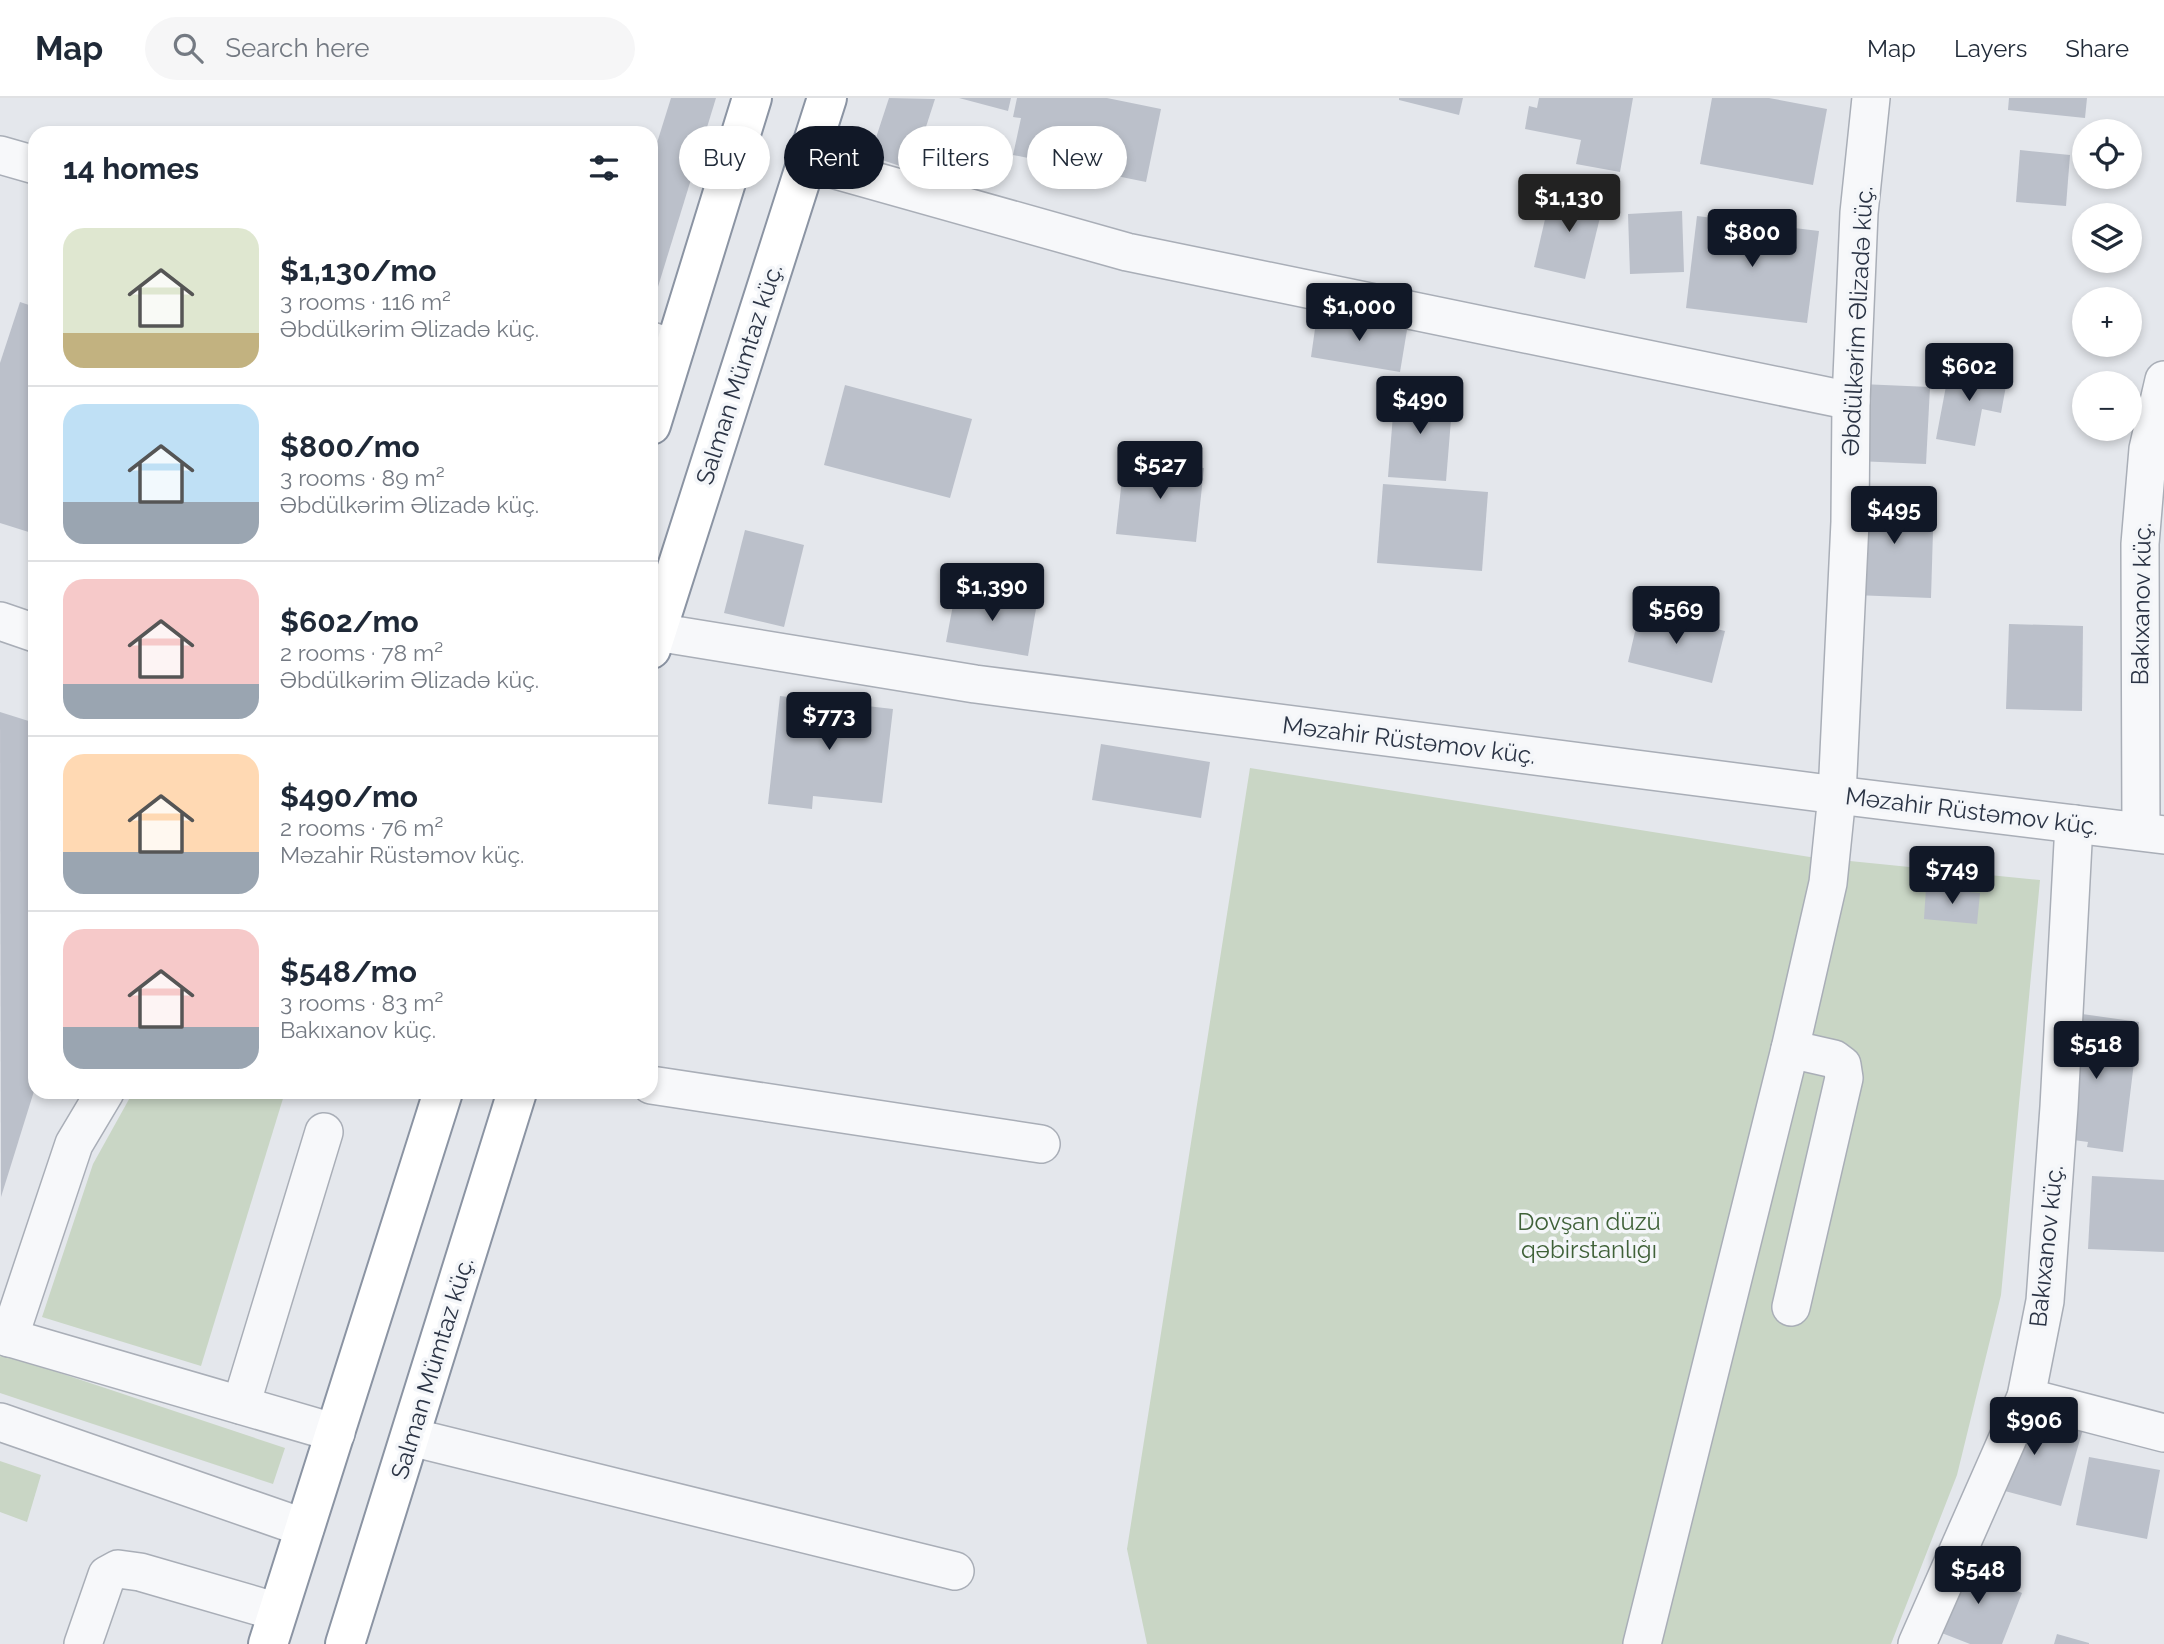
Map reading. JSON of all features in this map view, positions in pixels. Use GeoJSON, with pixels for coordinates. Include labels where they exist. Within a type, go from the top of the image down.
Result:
{"type":"FeatureCollection","features":[{"type":"Feature","properties":{"kind":"highway"},"geometry":{"type":"LineString","coordinates":[[658,378],[663,345],[752,98]]}},
{"type":"Feature","properties":{"kind":"highway","name":"Salman Mümtaz küç."},"geometry":{"type":"LineString","coordinates":[[818,126],[827,98]]}},
{"type":"Feature","properties":{"kind":"highway","name":"Salman Mümtaz küç."},"geometry":{"type":"LineString","coordinates":[[658,629],[799,189]]}},
{"type":"Feature","properties":{"kind":"highway"},"geometry":{"type":"LineString","coordinates":[[273,1628],[441,1099]]}},
{"type":"Feature","properties":{"kind":"highway","name":"Salman Mümtaz küç."},"geometry":{"type":"LineString","coordinates":[[345,1644],[515,1099]]}},
{"type":"Feature","properties":{"kind":"street","name":"Əbdülkərim Əlizadə küç."},"geometry":{"type":"LineString","coordinates":[[1642,1644],[1790,1049],[1828,883],[1838,795],[1850,522],[1851,401],[1859,212],[1869,98]]}},
{"type":"Feature","properties":{"kind":"street"},"geometry":{"type":"LineString","coordinates":[[0,155],[28,163]]}},
{"type":"Feature","properties":{"kind":"street"},"geometry":{"type":"LineString","coordinates":[[884,184],[1127,252],[1851,401]]}},
{"type":"Feature","properties":{"kind":"street","name":"Bakıxanov küç."},"geometry":{"type":"LineString","coordinates":[[2152,833],[2140,544],[2148,449],[2164,380]]}},
{"type":"Feature","properties":{"kind":"street"},"geometry":{"type":"LineString","coordinates":[[0,621],[28,631]]}},
{"type":"Feature","properties":{"kind":"street","name":"Məzahir Rüstəmov küç."},"geometry":{"type":"LineString","coordinates":[[658,642],[1838,795],[2152,833]]}},
{"type":"Feature","properties":{"kind":"street","name":"Bakıxanov küç."},"geometry":{"type":"LineString","coordinates":[[1917,1644],[2026,1397],[2045,1301],[2059,1107],[2074,824]]}},
{"type":"Feature","properties":{"kind":"street"},"geometry":{"type":"LineString","coordinates":[[1790,1049],[1834,1059],[1843,1065],[1844,1078],[1791,1307]]}},
{"type":"Feature","properties":{"kind":"street"},"geometry":{"type":"LineString","coordinates":[[658,1086],[1041,1144]]}},
{"type":"Feature","properties":{"kind":"street"},"geometry":{"type":"LineString","coordinates":[[101,1099],[74,1144],[5,1336],[336,1433]]}},
{"type":"Feature","properties":{"kind":"street"},"geometry":{"type":"LineString","coordinates":[[241,1405],[324,1132]]}},
{"type":"Feature","properties":{"kind":"street"},"geometry":{"type":"LineString","coordinates":[[2026,1397],[2164,1433]]}},
{"type":"Feature","properties":{"kind":"street"},"geometry":{"type":"LineString","coordinates":[[0,1422],[305,1528]]}},
{"type":"Feature","properties":{"kind":"street"},"geometry":{"type":"LineString","coordinates":[[411,1437],[954,1571]]}},
{"type":"Feature","properties":{"kind":"street"},"geometry":{"type":"LineString","coordinates":[[83,1644],[107,1575],[118,1569],[140,1572],[273,1628]]}},
{"type":"Feature","properties":{"kind":"green space","name":"Dovşan düzü qəbirstanlığı"},"geometry":{"type":"Polygon","coordinates":[[[1250,768],[1810,857],[2040,880],[2001,1295],[1957,1475],[1891,1644],[1147,1644],[1127,1549],[1250,768]]]}},
{"type":"Feature","properties":{"kind":"green space"},"geometry":{"type":"Polygon","coordinates":[[[129,1099],[283,1099],[201,1366],[42,1317],[93,1164],[129,1099]]]}},
{"type":"Feature","properties":{"kind":"green space"},"geometry":{"type":"Polygon","coordinates":[[[0,1353],[285,1448],[273,1484],[0,1393],[0,1353]]]}},
{"type":"Feature","properties":{"kind":"green space"},"geometry":{"type":"Polygon","coordinates":[[[0,1461],[41,1475],[27,1522],[0,1512],[0,1461]]]}},
{"type":"Feature","properties":{"kind":"building"},"geometry":{"type":"Polygon","coordinates":[[[671,98],[716,98],[707,126],[679,126],[679,189],[688,189],[658,287],[658,140],[671,98]]]}},
{"type":"Feature","properties":{"kind":"building"},"geometry":{"type":"Polygon","coordinates":[[[889,98],[935,99],[926,126],[898,126],[898,165],[884,161],[884,126],[880,126],[889,98]]]}},
{"type":"Feature","properties":{"kind":"building"},"geometry":{"type":"Polygon","coordinates":[[[959,98],[1011,98],[1008,111],[959,98]]]}},
{"type":"Feature","properties":{"kind":"building"},"geometry":{"type":"Polygon","coordinates":[[[1017,98],[1107,98],[1161,109],[1146,182],[1127,178],[1127,126],[1027,126],[1027,158],[1013,155],[1021,118],[1013,117],[1017,98]]]}},
{"type":"Feature","properties":{"kind":"building"},"geometry":{"type":"Polygon","coordinates":[[[1399,98],[1463,98],[1459,115],[1399,98]]]}},
{"type":"Feature","properties":{"kind":"building"},"geometry":{"type":"Polygon","coordinates":[[[1539,98],[1633,98],[1620,172],[1576,164],[1581,140],[1525,129],[1529,106],[1537,108],[1539,98]]]}},
{"type":"Feature","properties":{"kind":"building"},"geometry":{"type":"Polygon","coordinates":[[[1712,98],[1769,98],[1827,109],[1813,185],[1700,164],[1712,98]]]}},
{"type":"Feature","properties":{"kind":"building"},"geometry":{"type":"Polygon","coordinates":[[[2009,98],[2087,98],[2085,118],[2008,110],[2009,98]]]}},
{"type":"Feature","properties":{"kind":"building"},"geometry":{"type":"Polygon","coordinates":[[[2020,150],[2070,155],[2066,206],[2016,202],[2020,150]]]}},
{"type":"Feature","properties":{"kind":"building"},"geometry":{"type":"Polygon","coordinates":[[[1552,189],[1604,201],[1585,279],[1534,267],[1552,189]]]}},
{"type":"Feature","properties":{"kind":"building"},"geometry":{"type":"Polygon","coordinates":[[[1682,211],[1684,272],[1630,274],[1628,214],[1682,211]]]}},
{"type":"Feature","properties":{"kind":"building"},"geometry":{"type":"Polygon","coordinates":[[[1697,216],[1819,231],[1807,323],[1686,308],[1697,216]]]}},
{"type":"Feature","properties":{"kind":"building"},"geometry":{"type":"Polygon","coordinates":[[[20,302],[28,305],[28,532],[0,523],[0,363],[20,302]]]}},
{"type":"Feature","properties":{"kind":"building"},"geometry":{"type":"Polygon","coordinates":[[[1317,315],[1407,330],[1400,372],[1311,357],[1317,315]]]}},
{"type":"Feature","properties":{"kind":"building"},"geometry":{"type":"Polygon","coordinates":[[[1950,365],[2008,375],[2001,413],[1982,409],[1975,446],[1936,439],[1950,365]]]}},
{"type":"Feature","properties":{"kind":"building"},"geometry":{"type":"Polygon","coordinates":[[[1861,384],[1930,387],[1926,464],[1857,461],[1861,384]]]}},
{"type":"Feature","properties":{"kind":"building"},"geometry":{"type":"Polygon","coordinates":[[[845,385],[972,419],[950,498],[824,465],[845,385]]]}},
{"type":"Feature","properties":{"kind":"building"},"geometry":{"type":"Polygon","coordinates":[[[1395,390],[1453,395],[1446,481],[1388,477],[1395,390]]]}},
{"type":"Feature","properties":{"kind":"building"},"geometry":{"type":"Polygon","coordinates":[[[1124,460],[1204,468],[1196,542],[1116,534],[1124,460]]]}},
{"type":"Feature","properties":{"kind":"building"},"geometry":{"type":"Polygon","coordinates":[[[1383,484],[1488,492],[1482,571],[1377,563],[1383,484]]]}},
{"type":"Feature","properties":{"kind":"building"},"geometry":{"type":"Polygon","coordinates":[[[1858,495],[1934,497],[1931,598],[1854,595],[1858,495]]]}},
{"type":"Feature","properties":{"kind":"building"},"geometry":{"type":"Polygon","coordinates":[[[745,530],[804,545],[784,627],[724,613],[745,530]]]}},
{"type":"Feature","properties":{"kind":"building"},"geometry":{"type":"Polygon","coordinates":[[[956,589],[1037,603],[1028,656],[946,642],[956,589]]]}},
{"type":"Feature","properties":{"kind":"building"},"geometry":{"type":"Polygon","coordinates":[[[1640,610],[1725,631],[1712,683],[1628,662],[1640,610]]]}},
{"type":"Feature","properties":{"kind":"building"},"geometry":{"type":"Polygon","coordinates":[[[2009,624],[2083,626],[2082,711],[2006,709],[2009,624]]]}},
{"type":"Feature","properties":{"kind":"building"},"geometry":{"type":"Polygon","coordinates":[[[780,696],[893,709],[882,803],[813,796],[812,809],[768,804],[780,696]]]}},
{"type":"Feature","properties":{"kind":"building"},"geometry":{"type":"Polygon","coordinates":[[[0,712],[28,721],[28,1099],[32,1099],[1,1197],[0,712]]]}},
{"type":"Feature","properties":{"kind":"building"},"geometry":{"type":"Polygon","coordinates":[[[1101,744],[1210,762],[1201,818],[1092,800],[1101,744]]]}},
{"type":"Feature","properties":{"kind":"building"},"geometry":{"type":"Polygon","coordinates":[[[1926,888],[1980,893],[1977,924],[1924,919],[1926,888]]]}},
{"type":"Feature","properties":{"kind":"building"},"geometry":{"type":"Polygon","coordinates":[[[2068,1012],[2139,1022],[2123,1152],[2087,1147],[2088,1142],[2052,1137],[2068,1012]]]}},
{"type":"Feature","properties":{"kind":"building"},"geometry":{"type":"Polygon","coordinates":[[[2092,1176],[2164,1180],[2164,1252],[2088,1249],[2092,1176]]]}},
{"type":"Feature","properties":{"kind":"building"},"geometry":{"type":"Polygon","coordinates":[[[2008,1408],[2083,1429],[2061,1506],[1986,1486],[2008,1408]]]}},
{"type":"Feature","properties":{"kind":"building"},"geometry":{"type":"Polygon","coordinates":[[[2089,1457],[2160,1470],[2147,1539],[2076,1525],[2089,1457]]]}},
{"type":"Feature","properties":{"kind":"building"},"geometry":{"type":"Polygon","coordinates":[[[1961,1559],[2003,1575],[1999,1583],[2022,1593],[2002,1644],[1970,1644],[1934,1630],[1961,1559]]]}},
{"type":"Feature","properties":{"kind":"building"},"geometry":{"type":"Polygon","coordinates":[[[2057,1634],[2089,1643],[2089,1644],[2054,1644],[2057,1634]]]}}]}
